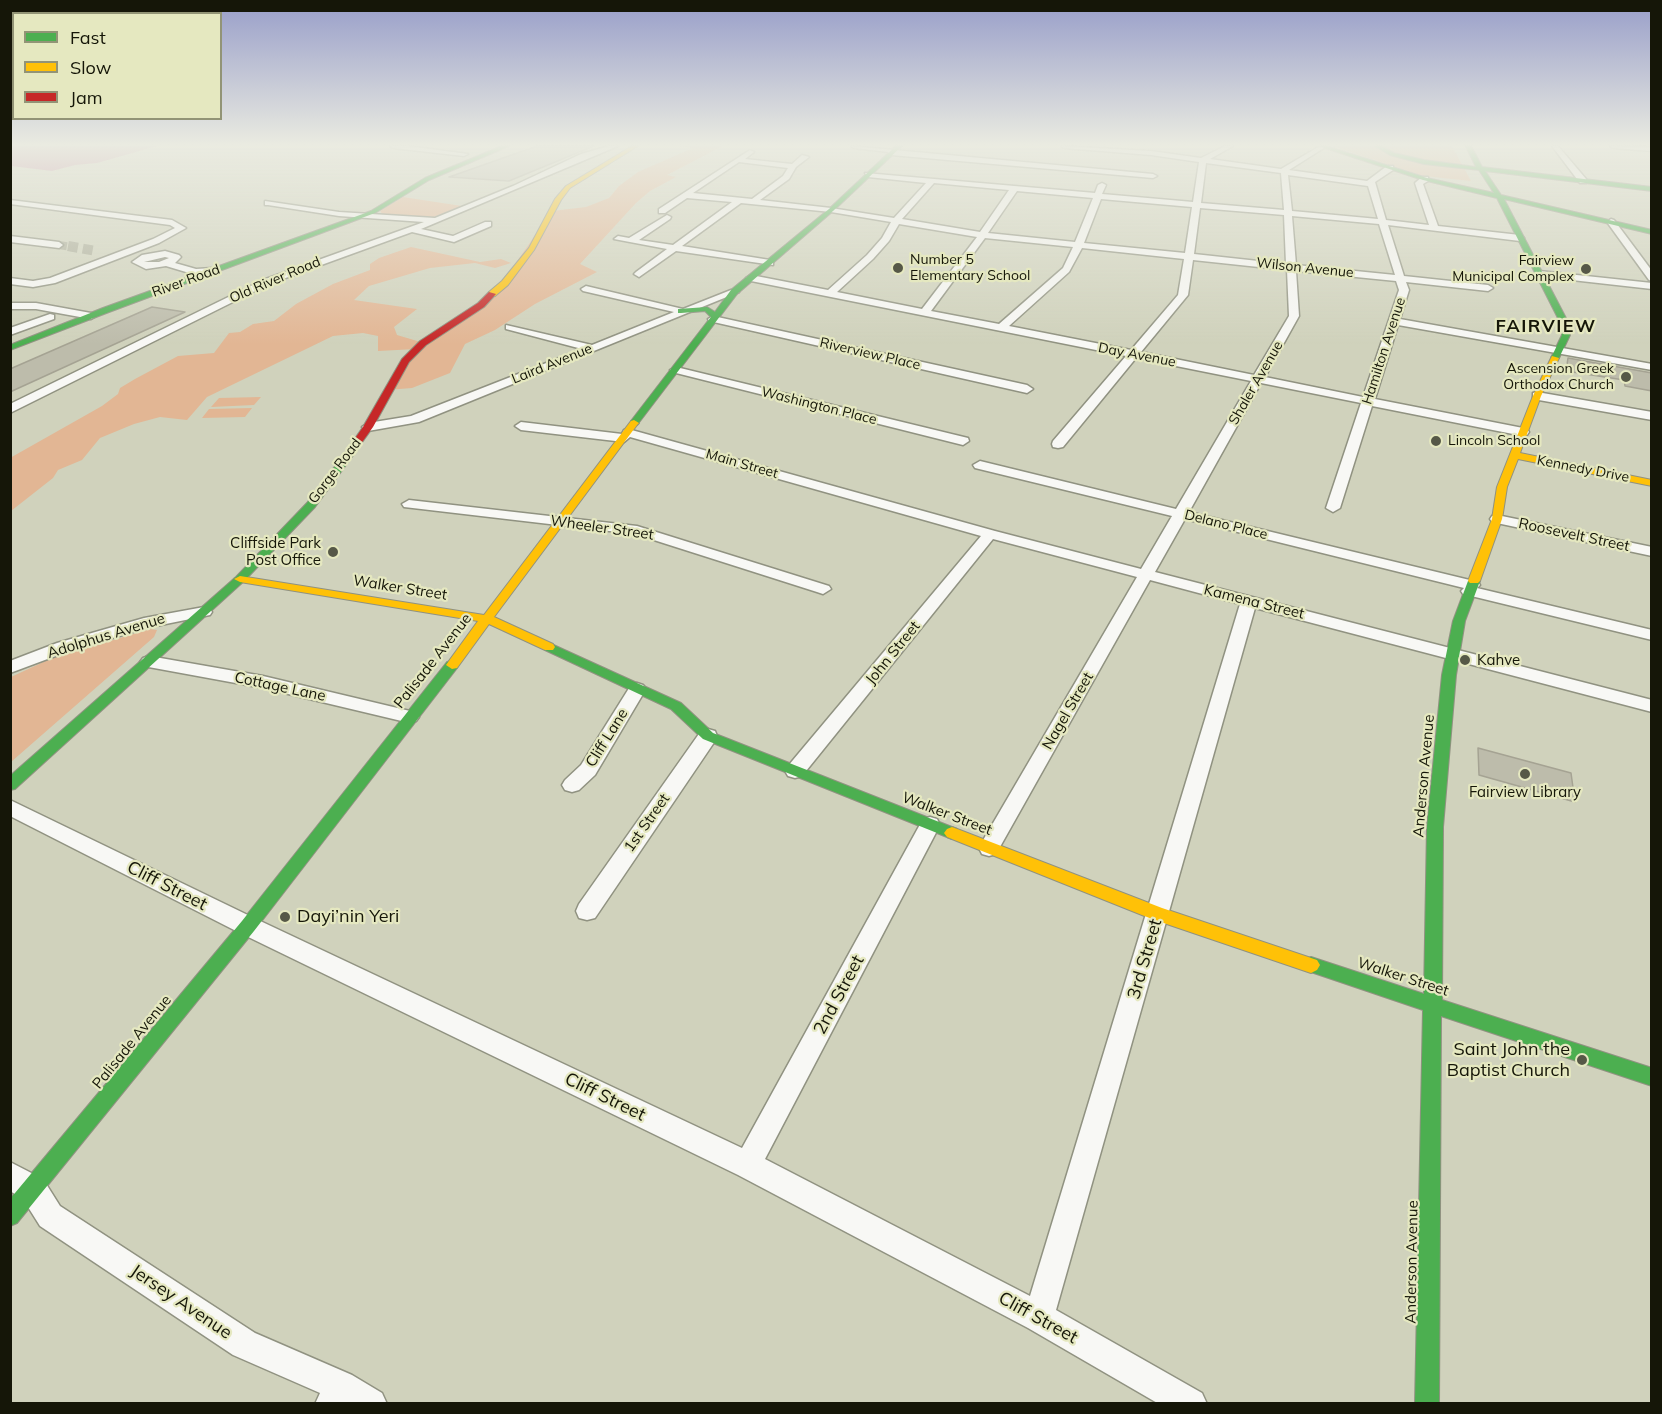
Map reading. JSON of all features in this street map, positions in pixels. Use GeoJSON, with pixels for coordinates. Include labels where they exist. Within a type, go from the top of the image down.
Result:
{"type":"FeatureCollection","features":[{"type":"Feature","properties":{"kind":"main road","name":"River Road"},"geometry":{"type":"LineString","coordinates":[[363,212],[363,216]]}},
{"type":"Feature","properties":{"kind":"main road","name":"River Road"},"geometry":{"type":"LineString","coordinates":[[10,348],[373,212]]}},
{"type":"Feature","properties":{"kind":"main road","name":"Gorge Road"},"geometry":{"type":"LineString","coordinates":[[10,785],[240,579],[311,505],[350,455],[405,361],[423,343],[481,305],[511,277],[532,249],[552,212]]}},
{"type":"Feature","properties":{"kind":"main road","name":"Palisade Avenue"},"geometry":{"type":"LineString","coordinates":[[10,1216],[22,1182],[248,926],[488,619],[734,292],[829,212]]}},
{"type":"Feature","properties":{"kind":"main road","name":"Anderson Avenue"},"geometry":{"type":"LineString","coordinates":[[1427,1404],[1435,827],[1453,654],[1459,621],[1497,519],[1502,488],[1515,451],[1557,350],[1566,335],[1565,324],[1506,212]]}},
{"type":"Feature","properties":{"kind":"main road"},"geometry":{"type":"LineString","coordinates":[[1575,212],[1652,232]]}},
{"type":"Feature","properties":{"kind":"main road"},"geometry":{"type":"LineString","coordinates":[[681,311],[706,309],[714,317]]}},
{"type":"Feature","properties":{"kind":"main road","name":"Kennedy Drive"},"geometry":{"type":"LineString","coordinates":[[1515,451],[1635,475],[1652,483]]}},
{"type":"Feature","properties":{"kind":"main road","name":"Kennedy Drive"},"geometry":{"type":"LineString","coordinates":[[1635,475],[1652,474]]}},
{"type":"Feature","properties":{"kind":"main road","name":"Walker Street"},"geometry":{"type":"LineString","coordinates":[[240,579],[488,619],[676,706],[708,736],[930,825],[1158,914],[1652,1077]]}},
{"type":"Feature","properties":{"kind":"street"},"geometry":{"type":"LineString","coordinates":[[10,281],[33,284],[52,281],[183,228],[172,223],[87,212]]}},
{"type":"Feature","properties":{"kind":"street"},"geometry":{"type":"LineString","coordinates":[[333,212],[437,220]]}},
{"type":"Feature","properties":{"kind":"street","name":"Old River Road"},"geometry":{"type":"LineString","coordinates":[[10,409],[266,282],[338,254],[414,230],[456,212]]}},
{"type":"Feature","properties":{"kind":"street"},"geometry":{"type":"LineString","coordinates":[[631,240],[667,212]]}},
{"type":"Feature","properties":{"kind":"street"},"geometry":{"type":"LineString","coordinates":[[639,274],[725,212]]}},
{"type":"Feature","properties":{"kind":"street","name":"Wilson Avenue"},"geometry":{"type":"LineString","coordinates":[[844,212],[983,235],[1488,288]]}},
{"type":"Feature","properties":{"kind":"street"},"geometry":{"type":"LineString","coordinates":[[831,293],[870,257],[886,239],[904,212]]}},
{"type":"Feature","properties":{"kind":"street"},"geometry":{"type":"LineString","coordinates":[[924,313],[999,212]]}},
{"type":"Feature","properties":{"kind":"street"},"geometry":{"type":"LineString","coordinates":[[1002,327],[1066,270],[1072,261],[1090,212]]}},
{"type":"Feature","properties":{"kind":"street"},"geometry":{"type":"LineString","coordinates":[[1058,444],[1183,295],[1196,212]]}},
{"type":"Feature","properties":{"kind":"street"},"geometry":{"type":"LineString","coordinates":[[1276,212],[1520,237]]}},
{"type":"Feature","properties":{"kind":"street","name":"Hamilton Avenue"},"geometry":{"type":"LineString","coordinates":[[1333,508],[1404,290],[1381,212]]}},
{"type":"Feature","properties":{"kind":"street"},"geometry":{"type":"LineString","coordinates":[[1429,212],[1434,227]]}},
{"type":"Feature","properties":{"kind":"street","name":"Shaler Avenue"},"geometry":{"type":"LineString","coordinates":[[1147,575],[1294,316],[1288,213]]}},
{"type":"Feature","properties":{"kind":"street"},"geometry":{"type":"LineString","coordinates":[[1611,222],[1652,278]]}},
{"type":"Feature","properties":{"kind":"street"},"geometry":{"type":"LineString","coordinates":[[414,230],[454,239],[489,224]]}},
{"type":"Feature","properties":{"kind":"street"},"geometry":{"type":"LineString","coordinates":[[10,239],[59,245]]}},
{"type":"Feature","properties":{"kind":"street"},"geometry":{"type":"LineString","coordinates":[[618,239],[770,263]]}},
{"type":"Feature","properties":{"kind":"street"},"geometry":{"type":"LineString","coordinates":[[96,251],[138,260],[149,256],[170,254],[175,255],[176,258],[210,267],[213,271]]}},
{"type":"Feature","properties":{"kind":"street"},"geometry":{"type":"LineString","coordinates":[[120,255],[133,253],[149,256]]}},
{"type":"Feature","properties":{"kind":"street"},"geometry":{"type":"LineString","coordinates":[[138,260],[138,264],[141,265],[165,263],[176,258]]}},
{"type":"Feature","properties":{"kind":"street"},"geometry":{"type":"LineString","coordinates":[[165,263],[196,272],[213,271]]}},
{"type":"Feature","properties":{"kind":"street"},"geometry":{"type":"LineString","coordinates":[[1539,274],[1652,286]]}},
{"type":"Feature","properties":{"kind":"street","name":"Day Avenue"},"geometry":{"type":"LineString","coordinates":[[751,278],[1523,432]]}},
{"type":"Feature","properties":{"kind":"street"},"geometry":{"type":"LineString","coordinates":[[586,289],[681,311]]}},
{"type":"Feature","properties":{"kind":"street","name":"Laird Avenue"},"geometry":{"type":"LineString","coordinates":[[368,427],[415,419],[681,311],[734,292]]}},
{"type":"Feature","properties":{"kind":"street"},"geometry":{"type":"LineString","coordinates":[[10,308],[36,306],[91,316]]}},
{"type":"Feature","properties":{"kind":"street"},"geometry":{"type":"LineString","coordinates":[[10,308],[77,321]]}},
{"type":"Feature","properties":{"kind":"street"},"geometry":{"type":"LineString","coordinates":[[10,332],[50,317]]}},
{"type":"Feature","properties":{"kind":"street","name":"Riverview Place"},"geometry":{"type":"LineString","coordinates":[[714,317],[1027,389]]}},
{"type":"Feature","properties":{"kind":"street"},"geometry":{"type":"LineString","coordinates":[[1394,321],[1652,367]]}},
{"type":"Feature","properties":{"kind":"street"},"geometry":{"type":"LineString","coordinates":[[510,327],[592,348]]}},
{"type":"Feature","properties":{"kind":"street","name":"Washington Place"},"geometry":{"type":"LineString","coordinates":[[676,370],[963,441]]}},
{"type":"Feature","properties":{"kind":"street"},"geometry":{"type":"LineString","coordinates":[[1537,396],[1652,416]]}},
{"type":"Feature","properties":{"kind":"street","name":"Main Street"},"geometry":{"type":"LineString","coordinates":[[521,426],[626,435],[856,496]]}},
{"type":"Feature","properties":{"kind":"street","name":"Delano Place"},"geometry":{"type":"LineString","coordinates":[[980,465],[1181,513],[1652,635]]}},
{"type":"Feature","properties":{"kind":"street","name":"Kamena Street"},"geometry":{"type":"LineString","coordinates":[[856,496],[990,534],[1652,706]]}},
{"type":"Feature","properties":{"kind":"street","name":"Wheeler Street"},"geometry":{"type":"LineString","coordinates":[[409,504],[638,530],[823,589]]}},
{"type":"Feature","properties":{"kind":"street","name":"Roosevelt Street"},"geometry":{"type":"LineString","coordinates":[[1497,519],[1652,552]]}},
{"type":"Feature","properties":{"kind":"street","name":"John Street"},"geometry":{"type":"LineString","coordinates":[[795,771],[990,534]]}},
{"type":"Feature","properties":{"kind":"street","name":"Nagel Street"},"geometry":{"type":"LineString","coordinates":[[989,848],[1147,575]]}},
{"type":"Feature","properties":{"kind":"street","name":"3rd Street"},"geometry":{"type":"LineString","coordinates":[[1039,1317],[1249,600]]}},
{"type":"Feature","properties":{"kind":"street","name":"Adolphus Avenue"},"geometry":{"type":"LineString","coordinates":[[10,668],[63,647],[144,623],[204,612]]}},
{"type":"Feature","properties":{"kind":"street","name":"Cottage Lane"},"geometry":{"type":"LineString","coordinates":[[149,662],[263,682],[410,717]]}},
{"type":"Feature","properties":{"kind":"street","name":"Cliff Lane"},"geometry":{"type":"LineString","coordinates":[[572,785],[588,770],[637,688]]}},
{"type":"Feature","properties":{"kind":"street","name":"1st Street"},"geometry":{"type":"LineString","coordinates":[[587,911],[708,736]]}},
{"type":"Feature","properties":{"kind":"street","name":"Cliff Street"},"geometry":{"type":"LineString","coordinates":[[10,807],[248,926],[748,1165],[1039,1317],[1191,1404]]}},
{"type":"Feature","properties":{"kind":"street","name":"2nd Street"},"geometry":{"type":"LineString","coordinates":[[748,1165],[930,825]]}},
{"type":"Feature","properties":{"kind":"street","name":"Jersey Avenue"},"geometry":{"type":"LineString","coordinates":[[22,1182],[50,1216],[244,1344],[336,1395],[371,1404]]}},
{"type":"Feature","properties":{"kind":"shaded area"},"geometry":{"type":"Polygon","coordinates":[[[381,212],[447,212],[431,218],[383,215],[381,212]]]}},
{"type":"Feature","properties":{"kind":"shaded area"},"geometry":{"type":"Polygon","coordinates":[[[551,212],[628,212],[580,264],[597,272],[535,304],[495,330],[465,344],[450,373],[412,388],[387,390],[416,349],[378,351],[378,336],[363,333],[333,336],[207,397],[187,420],[160,417],[134,424],[100,438],[82,460],[58,470],[53,478],[11,511],[10,458],[102,406],[118,394],[120,388],[135,379],[178,356],[214,353],[229,333],[240,332],[253,324],[274,321],[296,304],[333,284],[370,270],[370,264],[379,258],[411,247],[480,262],[501,259],[511,263],[495,268],[475,263],[430,268],[369,286],[354,300],[417,309],[394,327],[397,335],[424,343],[494,294],[551,212]]]}},
{"type":"Feature","properties":{"kind":"shaded area"},"geometry":{"type":"Polygon","coordinates":[[[261,397],[254,405],[211,407],[219,398],[261,397]]]}},
{"type":"Feature","properties":{"kind":"shaded area"},"geometry":{"type":"Polygon","coordinates":[[[252,408],[245,417],[202,418],[209,409],[252,408]]]}},
{"type":"Feature","properties":{"kind":"shaded area"},"geometry":{"type":"Polygon","coordinates":[[[150,629],[157,630],[154,637],[11,762],[11,677],[50,659],[150,629]]]}},
{"type":"Feature","properties":{"kind":"building"},"geometry":{"type":"Polygon","coordinates":[[[152,307],[185,312],[10,392],[10,369],[152,307]]]}},
{"type":"Feature","properties":{"kind":"building","name":"Ascension Greek Orthodox Church"},"geometry":{"type":"Polygon","coordinates":[[[1568,358],[1652,373],[1652,391],[1625,386],[1624,380],[1566,371],[1568,358]]]}},
{"type":"Feature","properties":{"kind":"building","name":"Fairview Library"},"geometry":{"type":"Polygon","coordinates":[[[1478,748],[1571,773],[1575,802],[1479,775],[1478,748]]]}},
{"type":"Feature","properties":{"kind":"tunnel"},"geometry":{"type":"LineString","coordinates":[[59,245],[77,248]]}},
{"type":"Feature","properties":{"kind":"tunnel"},"geometry":{"type":"LineString","coordinates":[[68,246],[96,251]]}},
{"type":"Feature","properties":{"kind":"traffic: fast"},"geometry":{"type":"LineString","coordinates":[[10,348],[106,310],[373,212]]}},
{"type":"Feature","properties":{"kind":"traffic: fast"},"geometry":{"type":"LineString","coordinates":[[634,423],[734,292],[829,212]]}},
{"type":"Feature","properties":{"kind":"traffic: fast"},"geometry":{"type":"LineString","coordinates":[[1508,212],[1565,324],[1566,335],[1555,358]]}},
{"type":"Feature","properties":{"kind":"traffic: fast"},"geometry":{"type":"LineString","coordinates":[[1566,212],[1652,232]]}},
{"type":"Feature","properties":{"kind":"traffic: fast"},"geometry":{"type":"LineString","coordinates":[[681,311],[707,309],[715,316]]}},
{"type":"Feature","properties":{"kind":"traffic: fast"},"geometry":{"type":"LineString","coordinates":[[10,785],[240,579],[311,505],[352,450]]}},
{"type":"Feature","properties":{"kind":"traffic: fast"},"geometry":{"type":"LineString","coordinates":[[1427,1404],[1435,827],[1449,675],[1459,621],[1474,581]]}},
{"type":"Feature","properties":{"kind":"traffic: fast"},"geometry":{"type":"LineString","coordinates":[[549,647],[676,706],[708,736],[952,833]]}},
{"type":"Feature","properties":{"kind":"traffic: fast"},"geometry":{"type":"LineString","coordinates":[[10,1216],[248,926],[452,665]]}},
{"type":"Feature","properties":{"kind":"traffic: fast"},"geometry":{"type":"LineString","coordinates":[[1311,965],[1652,1077]]}},
{"type":"Feature","properties":{"kind":"traffic: slow"},"geometry":{"type":"LineString","coordinates":[[492,294],[505,283],[532,249],[551,212]]}},
{"type":"Feature","properties":{"kind":"traffic: slow"},"geometry":{"type":"LineString","coordinates":[[1474,581],[1497,519],[1502,487],[1537,396],[1555,358]]}},
{"type":"Feature","properties":{"kind":"traffic: slow"},"geometry":{"type":"LineString","coordinates":[[452,665],[634,423]]}},
{"type":"Feature","properties":{"kind":"traffic: slow"},"geometry":{"type":"LineString","coordinates":[[1514,455],[1652,483]]}},
{"type":"Feature","properties":{"kind":"traffic: slow"},"geometry":{"type":"LineString","coordinates":[[240,579],[488,619],[549,647]]}},
{"type":"Feature","properties":{"kind":"traffic: slow"},"geometry":{"type":"LineString","coordinates":[[952,833],[1158,914],[1311,965]]}},
{"type":"Feature","properties":{"kind":"traffic: jam"},"geometry":{"type":"LineString","coordinates":[[352,450],[368,427],[405,361],[423,343],[481,305],[492,294]]}},
{"type":"Feature","properties":{"kind":"place","name":"Number 5 Elementary School"},"geometry":{"type":"Point","coordinates":[898,268]}},
{"type":"Feature","properties":{"kind":"place","name":"Fairview Municipal Complex"},"geometry":{"type":"Point","coordinates":[1586,269]}},
{"type":"Feature","properties":{"kind":"place","name":"Ascension Greek Orthodox Church"},"geometry":{"type":"Point","coordinates":[1626,377]}},
{"type":"Feature","properties":{"kind":"place","name":"Lincoln School"},"geometry":{"type":"Point","coordinates":[1436,441]}},
{"type":"Feature","properties":{"kind":"place","name":"Cliffside Park Post Office"},"geometry":{"type":"Point","coordinates":[333,552]}},
{"type":"Feature","properties":{"kind":"place","name":"Kahve"},"geometry":{"type":"Point","coordinates":[1465,660]}},
{"type":"Feature","properties":{"kind":"place","name":"Fairview Library"},"geometry":{"type":"Point","coordinates":[1525,774]}},
{"type":"Feature","properties":{"kind":"place","name":"Dayi’nin Yeri"},"geometry":{"type":"Point","coordinates":[285,917]}},
{"type":"Feature","properties":{"kind":"place","name":"Saint John the Baptist Church"},"geometry":{"type":"Point","coordinates":[1582,1060]}},
{"type":"Feature","properties":{"kind":"district","name":"FAIRVIEW"},"geometry":{"type":"Point","coordinates":[1546,327]}}]}
